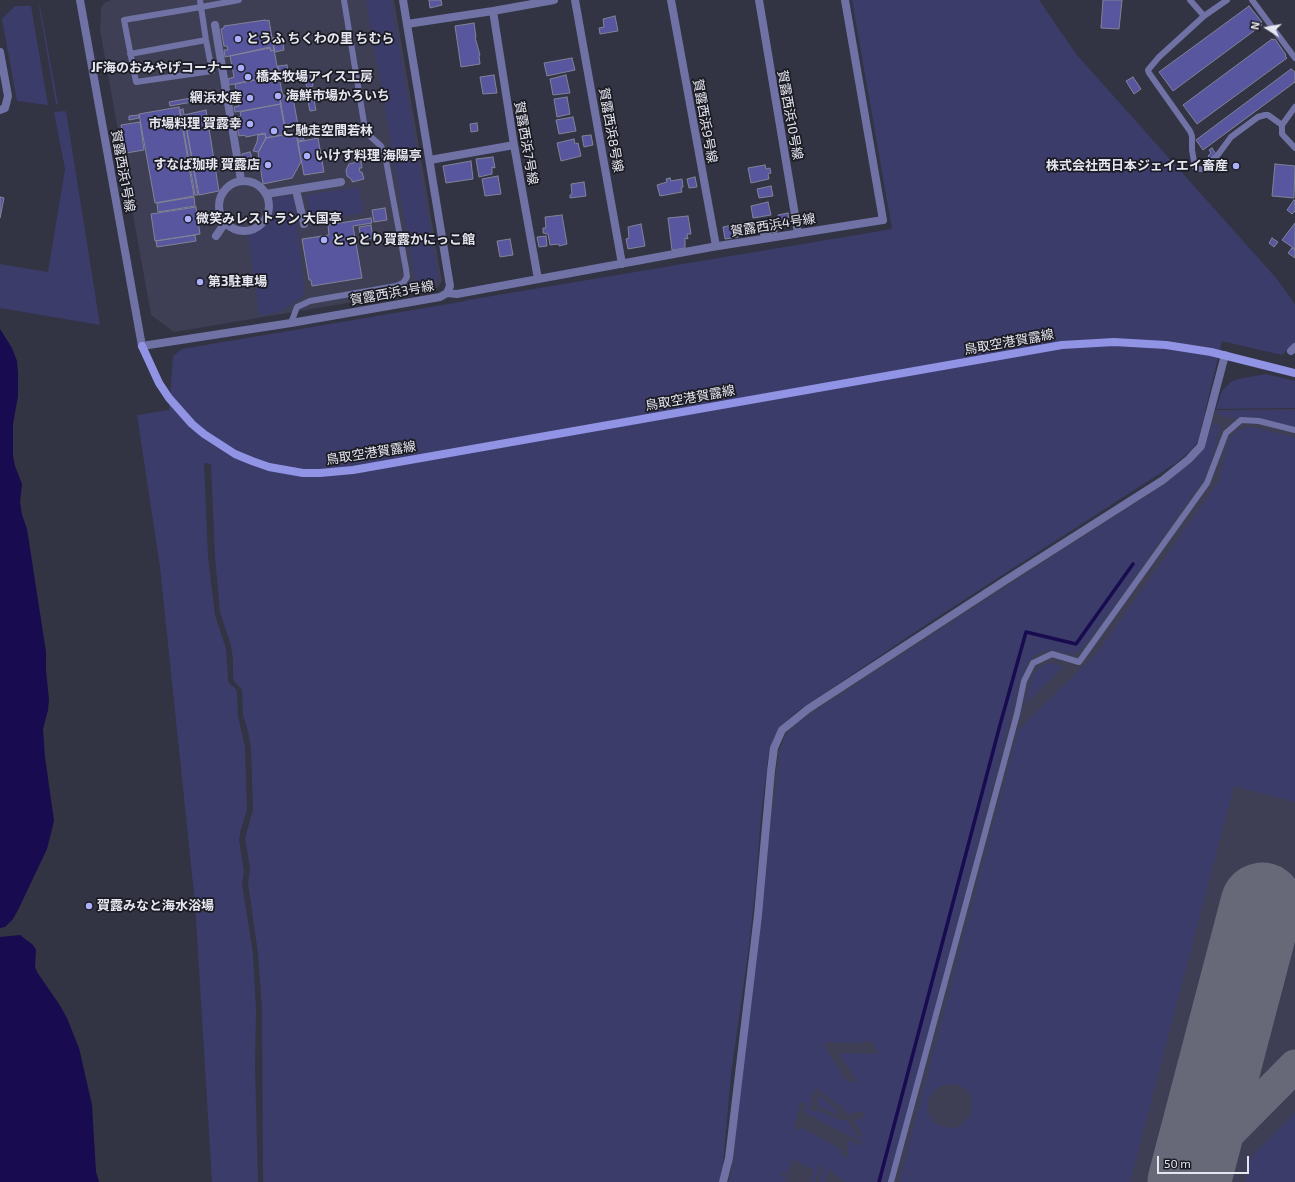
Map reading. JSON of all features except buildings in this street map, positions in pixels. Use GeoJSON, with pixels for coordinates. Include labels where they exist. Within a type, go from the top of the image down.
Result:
{"type":"FeatureCollection","features":[{"type":"Feature","properties":{"kind":"main road","name":"鳥取空港賀露線"},"geometry":{"type":"LineString","coordinates":[[142,346],[159,382],[169,398],[192,424],[204,434],[235,454],[252,461],[285,471],[314,473],[365,468],[1062,345],[1096,342],[1130,342],[1173,346],[1225,355],[1295,373]]}},
{"type":"Feature","properties":{"kind":"street","name":"賀露西浜1号線"},"geometry":{"type":"LineString","coordinates":[[80,0],[142,346]]}},
{"type":"Feature","properties":{"kind":"street","name":"賀露西浜3号線"},"geometry":{"type":"LineString","coordinates":[[142,346],[291,323],[440,297],[447,293],[450,286],[403,0]]}},
{"type":"Feature","properties":{"kind":"street"},"geometry":{"type":"LineString","coordinates":[[408,24],[554,0]]}},
{"type":"Feature","properties":{"kind":"street","name":"賀露西浜8号線"},"geometry":{"type":"LineString","coordinates":[[575,0],[622,264]]}},
{"type":"Feature","properties":{"kind":"street","name":"賀露西浜9号線"},"geometry":{"type":"LineString","coordinates":[[671,0],[716,246]]}},
{"type":"Feature","properties":{"kind":"street","name":"賀露西浜10号線"},"geometry":{"type":"LineString","coordinates":[[759,0],[798,233]]}},
{"type":"Feature","properties":{"kind":"street","name":"賀露西浜4号線"},"geometry":{"type":"LineString","coordinates":[[447,293],[457,294],[716,246],[883,220],[845,0]]}},
{"type":"Feature","properties":{"kind":"street","name":"賀露西浜7号線"},"geometry":{"type":"LineString","coordinates":[[493,11],[514,146],[538,279]]}},
{"type":"Feature","properties":{"kind":"street"},"geometry":{"type":"LineString","coordinates":[[215,25],[241,180]]}},
{"type":"Feature","properties":{"kind":"street"},"geometry":{"type":"LineString","coordinates":[[0,52],[8,96],[5,108],[0,110]]}},
{"type":"Feature","properties":{"kind":"street"},"geometry":{"type":"LineString","coordinates":[[430,160],[514,146]]}},
{"type":"Feature","properties":{"kind":"street"},"geometry":{"type":"LineString","coordinates":[[241,180],[250,181],[257,184],[264,190],[269,206],[268,214],[258,227],[243,231],[235,230],[225,223],[219,211],[221,195],[226,188],[241,180]]}},
{"type":"Feature","properties":{"kind":"street"},"geometry":{"type":"LineString","coordinates":[[266,194],[341,182]]}},
{"type":"Feature","properties":{"kind":"street"},"geometry":{"type":"LineString","coordinates":[[296,190],[304,224]]}},
{"type":"Feature","properties":{"kind":"street"},"geometry":{"type":"LineString","coordinates":[[216,236],[225,223]]}},
{"type":"Feature","properties":{"kind":"street"},"geometry":{"type":"LineString","coordinates":[[723,1182],[729,1158],[758,915],[774,748],[782,730],[808,709],[1163,480],[1189,459],[1201,446],[1225,355]]}},
{"type":"Feature","properties":{"kind":"lane"},"geometry":{"type":"LineString","coordinates":[[200,0],[201,7],[206,40],[212,71],[136,82],[124,20],[201,7],[239,0]]}},
{"type":"Feature","properties":{"kind":"lane"},"geometry":{"type":"LineString","coordinates":[[291,323],[297,307],[310,300],[396,286],[403,283],[406,278],[406,269],[385,156],[381,146],[365,129],[344,0]]}},
{"type":"Feature","properties":{"kind":"lane"},"geometry":{"type":"LineString","coordinates":[[1190,0],[1204,16]]}},
{"type":"Feature","properties":{"kind":"lane"},"geometry":{"type":"LineString","coordinates":[[1227,0],[1204,16],[1159,57],[1148,72],[1190,131],[1192,136],[1192,150],[1195,167],[1197,169],[1203,169],[1218,156],[1231,137],[1258,117],[1268,115],[1282,125]]}},
{"type":"Feature","properties":{"kind":"lane"},"geometry":{"type":"LineString","coordinates":[[1252,0],[1295,58]]}},
{"type":"Feature","properties":{"kind":"lane"},"geometry":{"type":"LineString","coordinates":[[130,54],[206,40]]}},
{"type":"Feature","properties":{"kind":"lane"},"geometry":{"type":"LineString","coordinates":[[1295,107],[1282,125],[1282,134],[1295,148]]}},
{"type":"Feature","properties":{"kind":"lane"},"geometry":{"type":"LineString","coordinates":[[891,1182],[1015,722],[1024,681],[1033,663],[1052,654],[1079,662],[1207,483],[1226,433],[1241,420],[1259,421],[1295,430]]}},
{"type":"Feature","properties":{"kind":"shaded area"},"geometry":{"type":"Polygon","coordinates":[[[111,0],[394,0],[442,281],[437,288],[174,332],[151,315],[100,30],[101,8],[104,3],[111,0]]]}},
{"type":"Feature","properties":{"kind":"shaded area"},"geometry":{"type":"Polygon","coordinates":[[[366,0],[391,0],[439,278],[434,284],[416,286],[366,0]]]}},
{"type":"Feature","properties":{"kind":"shaded area"},"geometry":{"type":"Polygon","coordinates":[[[852,0],[1039,0],[1076,54],[1277,279],[1295,304],[1295,342],[1282,355],[1222,341],[1198,441],[1191,450],[1176,463],[936,618],[795,713],[780,728],[774,739],[768,758],[749,946],[731,1075],[723,1164],[719,1182],[263,1182],[262,1010],[258,953],[248,883],[250,868],[245,838],[253,810],[251,749],[248,731],[243,715],[242,690],[234,681],[231,646],[220,612],[215,557],[211,464],[204,463],[208,557],[215,615],[226,649],[229,683],[237,692],[238,716],[245,747],[247,810],[239,840],[244,871],[242,884],[253,953],[256,1011],[255,1066],[258,1182],[212,1182],[195,903],[160,567],[137,415],[169,410],[173,356],[182,349],[892,229],[852,0]]]}},
{"type":"Feature","properties":{"kind":"shaded area"},"geometry":{"type":"Polygon","coordinates":[[[15,6],[31,6],[48,105],[17,101],[2,19],[15,6]]]}},
{"type":"Feature","properties":{"kind":"shaded area"},"geometry":{"type":"Polygon","coordinates":[[[40,6],[58,104],[56,104],[40,6]]]}},
{"type":"Feature","properties":{"kind":"shaded area"},"geometry":{"type":"Polygon","coordinates":[[[66,111],[100,325],[0,308],[0,264],[48,272],[65,169],[54,112],[66,111]]]}},
{"type":"Feature","properties":{"kind":"shaded area"},"geometry":{"type":"Polygon","coordinates":[[[359,187],[364,213],[311,221],[306,195],[359,187]]]}},
{"type":"Feature","properties":{"kind":"shaded area"},"geometry":{"type":"Polygon","coordinates":[[[288,195],[294,199],[305,295],[280,312],[259,316],[248,235],[255,233],[267,223],[272,207],[272,199],[288,195]]]}},
{"type":"Feature","properties":{"kind":"shaded area"},"geometry":{"type":"Polygon","coordinates":[[[0,329],[12,348],[17,361],[18,396],[13,424],[13,456],[22,484],[20,502],[22,515],[27,529],[46,652],[46,671],[49,699],[43,729],[45,757],[54,821],[47,849],[18,910],[13,919],[5,927],[0,928],[0,329]]]}},
{"type":"Feature","properties":{"kind":"shaded area"},"geometry":{"type":"Polygon","coordinates":[[[1266,374],[1295,381],[1295,408],[1216,409],[1222,391],[1231,382],[1238,379],[1266,374]]]}},
{"type":"Feature","properties":{"kind":"shaded area"},"geometry":{"type":"Polygon","coordinates":[[[1295,409],[1295,1182],[728,1182],[731,1169],[740,1078],[778,752],[786,733],[798,720],[1049,556],[1197,456],[1215,410],[1295,409]]]}},
{"type":"Feature","properties":{"kind":"shaded area"},"geometry":{"type":"Polygon","coordinates":[[[1295,410],[1295,427],[1260,418],[1229,418],[1218,414],[1216,411],[1295,410]]]}},
{"type":"Feature","properties":{"kind":"shaded area"},"geometry":{"type":"Polygon","coordinates":[[[1217,423],[1220,428],[1211,462],[1204,479],[1105,619],[1079,652],[1073,654],[1048,650],[1036,654],[1028,662],[1020,683],[889,1182],[846,1182],[828,1169],[825,1182],[820,1182],[824,1167],[820,1164],[815,1182],[811,1182],[814,1170],[792,1159],[787,1175],[782,1171],[780,1174],[787,1179],[786,1182],[729,1182],[733,1168],[741,1078],[780,751],[786,735],[800,721],[1164,485],[1198,457],[1204,448],[1211,427],[1217,423]],[[871,1041],[858,1043],[826,1043],[826,1049],[847,1082],[858,1082],[838,1053],[879,1054],[871,1041]],[[818,1088],[814,1090],[809,1109],[814,1112],[816,1110],[840,1120],[847,1120],[857,1137],[863,1136],[853,1120],[866,1118],[862,1111],[848,1114],[843,1108],[818,1090],[818,1088]],[[801,1101],[794,1127],[799,1131],[801,1127],[841,1150],[841,1155],[848,1158],[847,1139],[861,1146],[862,1142],[804,1112],[806,1104],[801,1101]]]}},
{"type":"Feature","properties":{"kind":"shaded area"},"geometry":{"type":"Polygon","coordinates":[[[1252,427],[1295,437],[1295,802],[1234,786],[1130,1182],[899,1182],[1018,730],[1097,653],[1218,482],[1228,443],[1236,431],[1252,427]],[[943,1085],[931,1094],[928,1101],[928,1109],[930,1116],[935,1123],[947,1128],[954,1128],[961,1126],[971,1115],[972,1101],[970,1095],[959,1085],[943,1085]]]}},
{"type":"Feature","properties":{"kind":"shaded area"},"geometry":{"type":"Polygon","coordinates":[[[1052,663],[1064,666],[1025,704],[1033,674],[1045,664],[1052,663]]]}},
{"type":"Feature","properties":{"kind":"shaded area"},"geometry":{"type":"Polygon","coordinates":[[[20,935],[33,945],[36,950],[35,967],[37,972],[67,1018],[79,1048],[92,1105],[96,1172],[99,1182],[0,1182],[0,937],[20,935]]]}},
{"type":"Feature","properties":{"kind":"shaded area"},"geometry":{"type":"Polygon","coordinates":[[[819,1096],[840,1113],[834,1113],[817,1106],[819,1096]]]}},
{"type":"Feature","properties":{"kind":"shaded area"},"geometry":{"type":"Polygon","coordinates":[[[1295,1113],[1295,1182],[1245,1182],[1251,1157],[1295,1113]]]}},
{"type":"Feature","properties":{"kind":"waterway"},"geometry":{"type":"LineString","coordinates":[[879,1182],[1026,632],[1076,644],[1133,564]]}},
{"type":"Feature","properties":{"kind":"taxiway"},"geometry":{"type":"LineString","coordinates":[[1190,1182],[1205,1157],[1295,1066]]}},
{"type":"Feature","properties":{"kind":"runway"},"geometry":{"type":"LineString","coordinates":[[1189,1182],[1262,904]]}},
{"type":"Feature","properties":{"kind":"place","name":"とうふ ちくわの里 ちむら"},"geometry":{"type":"Point","coordinates":[238,39]}},
{"type":"Feature","properties":{"kind":"place","name":"JF海のおみやげコーナー"},"geometry":{"type":"Point","coordinates":[241,68]}},
{"type":"Feature","properties":{"kind":"place","name":"橋本牧場アイス工房"},"geometry":{"type":"Point","coordinates":[248,77]}},
{"type":"Feature","properties":{"kind":"place","name":"海鮮市場かろいち"},"geometry":{"type":"Point","coordinates":[278,96]}},
{"type":"Feature","properties":{"kind":"place","name":"網浜水産"},"geometry":{"type":"Point","coordinates":[250,98]}},
{"type":"Feature","properties":{"kind":"place","name":"市場料理 賀露幸"},"geometry":{"type":"Point","coordinates":[250,124]}},
{"type":"Feature","properties":{"kind":"place","name":"ご馳走空間若林"},"geometry":{"type":"Point","coordinates":[274,131]}},
{"type":"Feature","properties":{"kind":"place","name":"いけす料理 海陽亭"},"geometry":{"type":"Point","coordinates":[307,156]}},
{"type":"Feature","properties":{"kind":"place","name":"すなば珈琲 賀露店"},"geometry":{"type":"Point","coordinates":[268,165]}},
{"type":"Feature","properties":{"kind":"place","name":"株式会社西日本ジェイエイ畜産"},"geometry":{"type":"Point","coordinates":[1236,166]}},
{"type":"Feature","properties":{"kind":"place","name":"微笑みレストラン 大国亭"},"geometry":{"type":"Point","coordinates":[188,219]}},
{"type":"Feature","properties":{"kind":"place","name":"とっとり賀露かにっこ館"},"geometry":{"type":"Point","coordinates":[324,240]}},
{"type":"Feature","properties":{"kind":"place","name":"第3駐車場"},"geometry":{"type":"Point","coordinates":[200,282]}},
{"type":"Feature","properties":{"kind":"place","name":"賀露みなと海水浴場"},"geometry":{"type":"Point","coordinates":[89,906]}}]}
